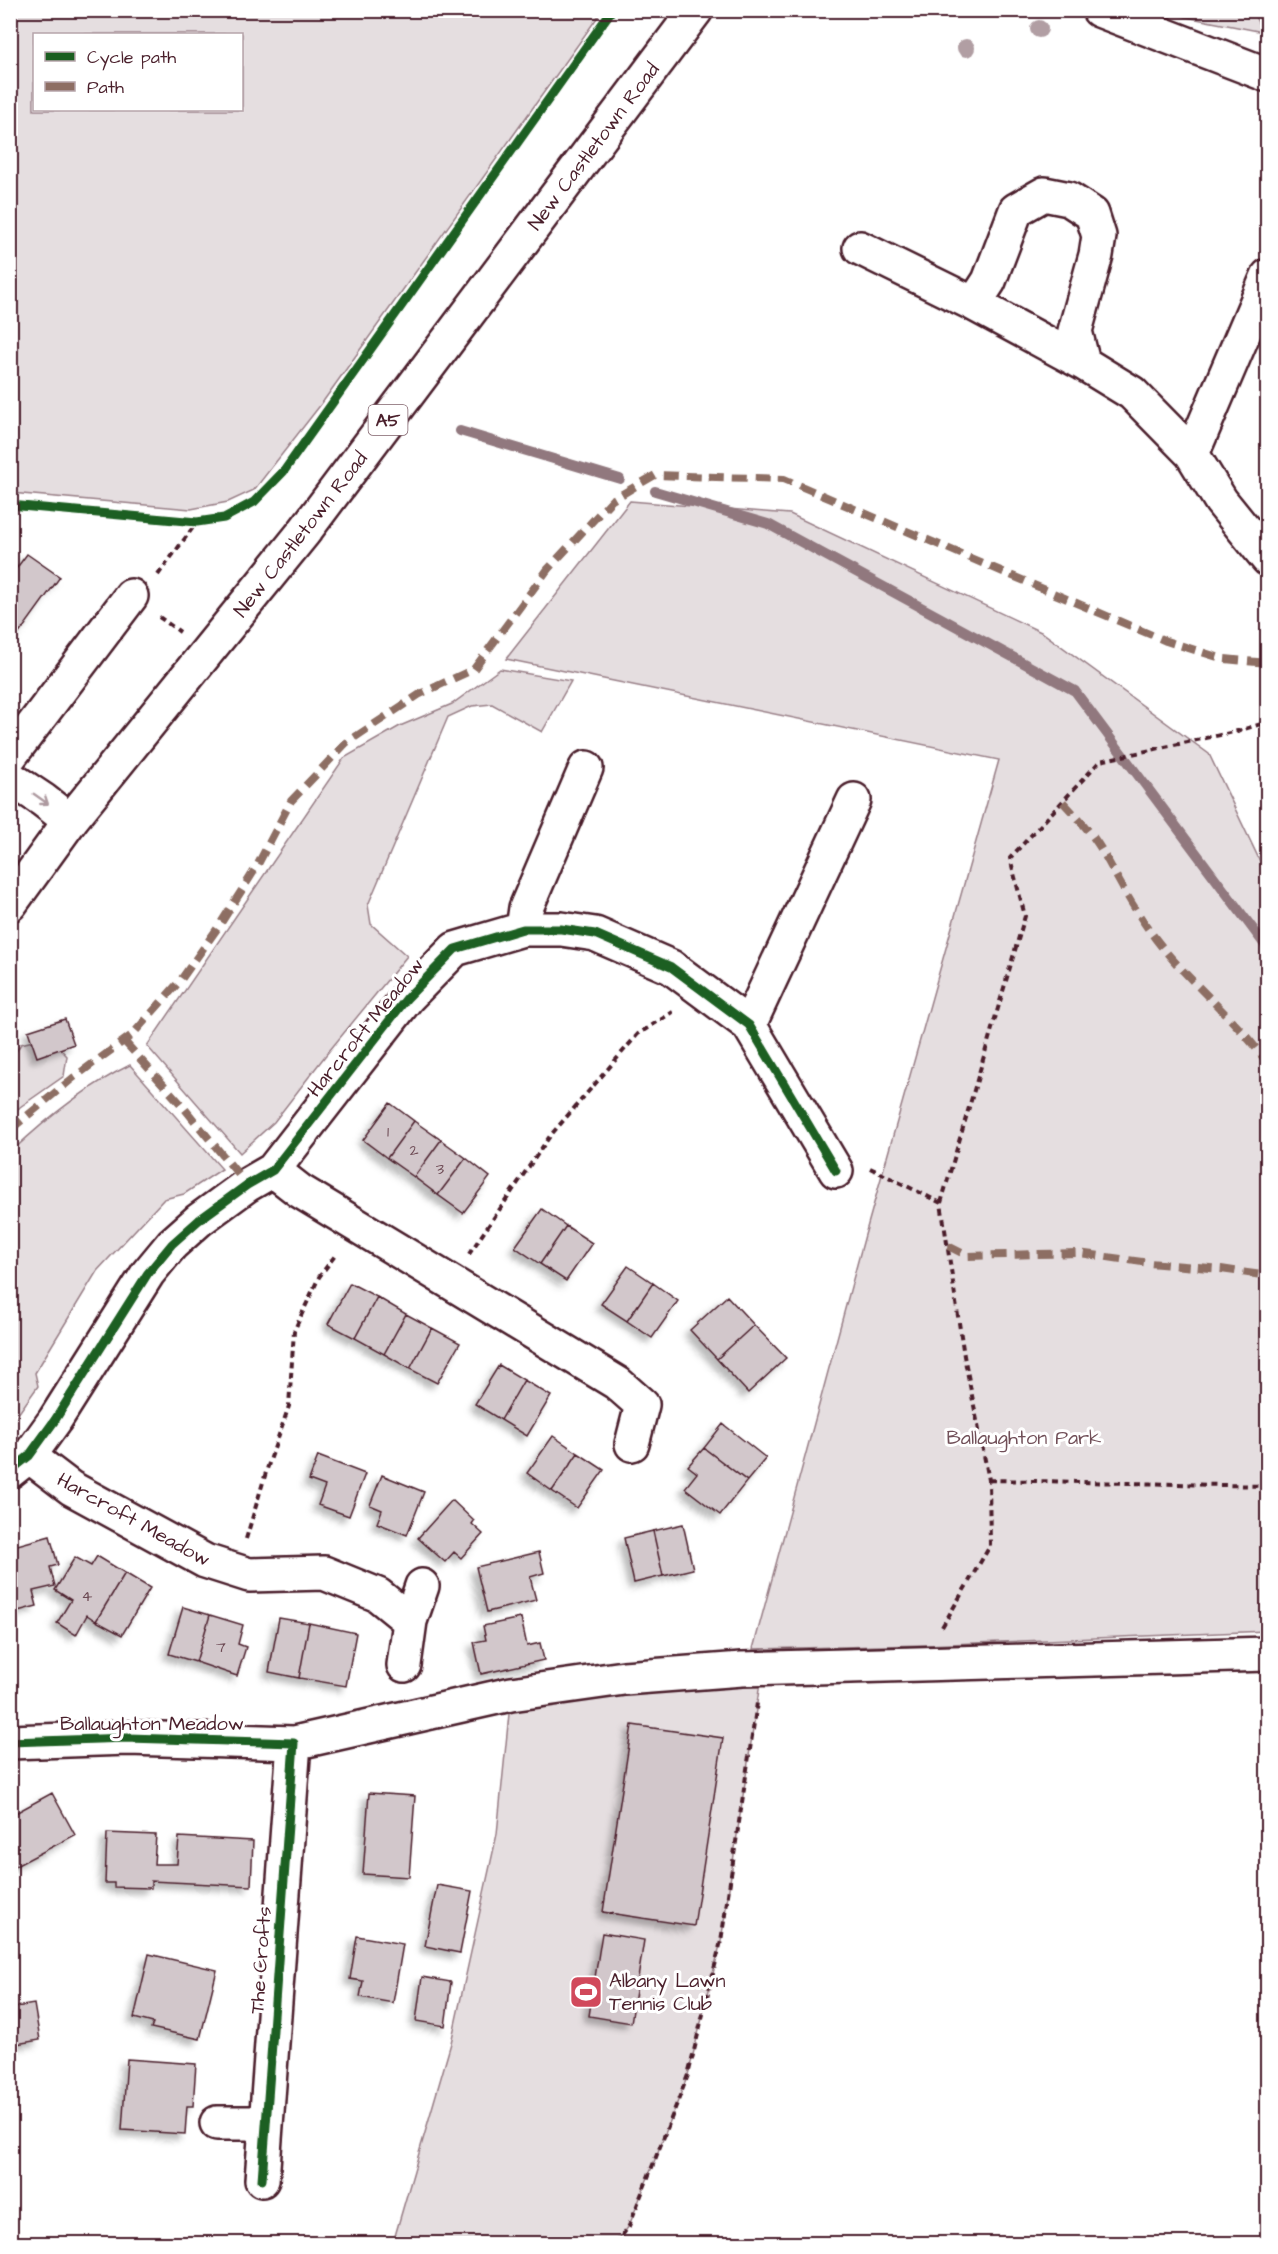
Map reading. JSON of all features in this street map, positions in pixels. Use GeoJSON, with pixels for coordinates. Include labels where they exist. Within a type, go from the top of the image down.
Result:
{"type":"FeatureCollection","features":[{"type":"Feature","properties":{"kind":"main road","name":"New Castletown Road"},"geometry":{"type":"LineString","coordinates":[[70,821],[304,532],[696,10]]}},
{"type":"Feature","properties":{"kind":"main road"},"geometry":{"type":"LineString","coordinates":[[1099,10],[1268,75]]}},
{"type":"Feature","properties":{"kind":"main road"},"geometry":{"type":"LineString","coordinates":[[974,304],[989,281],[1016,210],[1044,194],[1070,200],[1092,214],[1099,236],[1075,331],[1083,363]]}},
{"type":"Feature","properties":{"kind":"main road"},"geometry":{"type":"LineString","coordinates":[[860,248],[974,304],[1083,363],[1132,393],[1192,454],[1221,501],[1268,559]]}},
{"type":"Feature","properties":{"kind":"main road"},"geometry":{"type":"LineString","coordinates":[[1192,454],[1268,276]]}},
{"type":"Feature","properties":{"kind":"main road"},"geometry":{"type":"LineString","coordinates":[[10,756],[146,598]]}},
{"type":"Feature","properties":{"kind":"main road"},"geometry":{"type":"LineString","coordinates":[[523,930],[526,908],[586,768]]}},
{"type":"Feature","properties":{"kind":"main road"},"geometry":{"type":"LineString","coordinates":[[10,778],[70,821]]}},
{"type":"Feature","properties":{"kind":"main road"},"geometry":{"type":"LineString","coordinates":[[749,1025],[854,800]]}},
{"type":"Feature","properties":{"kind":"main road","name":"A5"},"geometry":{"type":"LineString","coordinates":[[10,904],[70,821]]}},
{"type":"Feature","properties":{"kind":"main road","name":"Harcroft Meadow"},"geometry":{"type":"LineString","coordinates":[[410,1620],[378,1595],[324,1573],[249,1575],[205,1561],[20,1464],[54,1420],[147,1273],[172,1244],[199,1220],[247,1185],[273,1170],[407,998],[455,949],[523,930],[561,929],[595,934],[671,967],[749,1025],[836,1171]]}},
{"type":"Feature","properties":{"kind":"main road"},"geometry":{"type":"LineString","coordinates":[[273,1170],[300,1191],[356,1226],[617,1383],[654,1402],[632,1444]]}},
{"type":"Feature","properties":{"kind":"main road"},"geometry":{"type":"LineString","coordinates":[[404,1665],[410,1620],[422,1586]]}},
{"type":"Feature","properties":{"kind":"main road","name":"Ballaughton Meadow"},"geometry":{"type":"LineString","coordinates":[[10,1742],[128,1738],[294,1743],[511,1694],[624,1678],[742,1669],[1268,1654]]}},
{"type":"Feature","properties":{"kind":"main road","name":"The Crofts"},"geometry":{"type":"LineString","coordinates":[[262,2180],[294,1743]]}},
{"type":"Feature","properties":{"kind":"main road"},"geometry":{"type":"LineString","coordinates":[[217,2123],[266,2123]]}},
{"type":"Feature","properties":{"kind":"path"},"geometry":{"type":"LineString","coordinates":[[1260,10],[1268,23]]}},
{"type":"Feature","properties":{"kind":"path"},"geometry":{"type":"LineString","coordinates":[[185,521],[201,521]]}},
{"type":"Feature","properties":{"kind":"path"},"geometry":{"type":"LineString","coordinates":[[201,521],[146,598],[207,651]]}},
{"type":"Feature","properties":{"kind":"path"},"geometry":{"type":"LineString","coordinates":[[920,1664],[990,1546],[989,1480],[964,1356],[941,1203],[1025,916],[1010,858],[1100,761],[1234,732],[1268,722]]}},
{"type":"Feature","properties":{"kind":"path"},"geometry":{"type":"LineString","coordinates":[[447,1280],[472,1249],[550,1136],[638,1034],[705,992]]}},
{"type":"Feature","properties":{"kind":"path"},"geometry":{"type":"LineString","coordinates":[[820,1143],[941,1203]]}},
{"type":"Feature","properties":{"kind":"path"},"geometry":{"type":"LineString","coordinates":[[237,1570],[267,1469],[289,1406],[294,1331],[319,1277],[356,1226]]}},
{"type":"Feature","properties":{"kind":"path"},"geometry":{"type":"LineString","coordinates":[[989,1480],[1268,1486]]}},
{"type":"Feature","properties":{"kind":"path"},"geometry":{"type":"LineString","coordinates":[[616,2244],[629,2226],[688,2075],[721,1941],[762,1670]]}},
{"type":"Feature","properties":{"kind":"green space"},"geometry":{"type":"Polygon","coordinates":[[[10,11],[602,11],[322,403],[254,490],[228,502],[191,509],[11,493],[10,11]]]}},
{"type":"Feature","properties":{"kind":"green space"},"geometry":{"type":"Polygon","coordinates":[[[1166,11],[1252,11],[1263,32],[1186,17],[1166,11]]]}},
{"type":"Feature","properties":{"kind":"green space","name":"Ballaughton Park"},"geometry":{"type":"Polygon","coordinates":[[[630,501],[790,514],[1043,633],[1209,754],[1267,876],[1267,1631],[925,1645],[753,1649],[865,1235],[999,760],[506,659],[630,501]]]}},
{"type":"Feature","properties":{"kind":"green space"},"geometry":{"type":"Polygon","coordinates":[[[500,669],[571,681],[542,732],[492,704],[472,706],[448,717],[368,905],[371,924],[407,956],[274,1122],[240,1153],[147,1046],[344,758],[400,726],[452,704],[500,669]]]}},
{"type":"Feature","properties":{"kind":"green space"},"geometry":{"type":"Polygon","coordinates":[[[49,1037],[67,1056],[64,1076],[20,1107],[11,1117],[11,1059],[21,1044],[49,1037]]]}},
{"type":"Feature","properties":{"kind":"green space"},"geometry":{"type":"Polygon","coordinates":[[[130,1065],[222,1169],[184,1194],[164,1199],[97,1271],[35,1373],[38,1386],[11,1424],[11,1152],[67,1104],[97,1083],[130,1065]]]}},
{"type":"Feature","properties":{"kind":"green space","name":"Albany Lawn Tennis Club"},"geometry":{"type":"Polygon","coordinates":[[[762,1670],[721,1941],[688,2075],[629,2226],[616,2244],[431,2244],[395,2236],[451,2043],[497,1834],[511,1694],[762,1670]]]}},
{"type":"Feature","properties":{"kind":"building"},"geometry":{"type":"Polygon","coordinates":[[[27,554],[60,577],[10,646],[10,577],[27,554]]]}},
{"type":"Feature","properties":{"kind":"building"},"geometry":{"type":"Polygon","coordinates":[[[65,1019],[74,1044],[37,1057],[28,1031],[65,1019]]]}},
{"type":"Feature","properties":{"kind":"building"},"geometry":{"type":"Polygon","coordinates":[[[390,1103],[414,1121],[387,1158],[363,1140],[390,1103]]]}},
{"type":"Feature","properties":{"kind":"building"},"geometry":{"type":"Polygon","coordinates":[[[414,1121],[441,1140],[414,1177],[387,1158],[414,1121]]]}},
{"type":"Feature","properties":{"kind":"building"},"geometry":{"type":"Polygon","coordinates":[[[441,1140],[466,1158],[438,1195],[414,1177],[441,1140]]]}},
{"type":"Feature","properties":{"kind":"building"},"geometry":{"type":"Polygon","coordinates":[[[466,1158],[490,1177],[463,1213],[438,1195],[466,1158]]]}},
{"type":"Feature","properties":{"kind":"building"},"geometry":{"type":"Polygon","coordinates":[[[542,1209],[566,1226],[540,1264],[515,1247],[542,1209]]]}},
{"type":"Feature","properties":{"kind":"building"},"geometry":{"type":"Polygon","coordinates":[[[566,1226],[592,1243],[566,1281],[540,1264],[566,1226]]]}},
{"type":"Feature","properties":{"kind":"building"},"geometry":{"type":"Polygon","coordinates":[[[628,1266],[653,1283],[627,1321],[601,1304],[628,1266]]]}},
{"type":"Feature","properties":{"kind":"building"},"geometry":{"type":"Polygon","coordinates":[[[350,1283],[377,1297],[355,1338],[328,1324],[350,1283]]]}},
{"type":"Feature","properties":{"kind":"building"},"geometry":{"type":"Polygon","coordinates":[[[653,1283],[678,1301],[652,1338],[627,1321],[653,1283]]]}},
{"type":"Feature","properties":{"kind":"building"},"geometry":{"type":"Polygon","coordinates":[[[727,1296],[754,1325],[717,1359],[690,1330],[727,1296]]]}},
{"type":"Feature","properties":{"kind":"building"},"geometry":{"type":"Polygon","coordinates":[[[377,1297],[406,1314],[384,1354],[355,1338],[377,1297]]]}},
{"type":"Feature","properties":{"kind":"building"},"geometry":{"type":"Polygon","coordinates":[[[406,1314],[432,1328],[410,1369],[384,1354],[406,1314]]]}},
{"type":"Feature","properties":{"kind":"building"},"geometry":{"type":"Polygon","coordinates":[[[754,1325],[786,1358],[748,1393],[717,1359],[754,1325]]]}},
{"type":"Feature","properties":{"kind":"building"},"geometry":{"type":"Polygon","coordinates":[[[432,1328],[460,1343],[437,1383],[410,1369],[432,1328]]]}},
{"type":"Feature","properties":{"kind":"building"},"geometry":{"type":"Polygon","coordinates":[[[499,1365],[524,1380],[501,1420],[475,1404],[499,1365]]]}},
{"type":"Feature","properties":{"kind":"building"},"geometry":{"type":"Polygon","coordinates":[[[524,1380],[551,1396],[527,1436],[501,1420],[524,1380]]]}},
{"type":"Feature","properties":{"kind":"building"},"geometry":{"type":"Polygon","coordinates":[[[723,1424],[766,1458],[747,1481],[704,1448],[723,1424]]]}},
{"type":"Feature","properties":{"kind":"building"},"geometry":{"type":"Polygon","coordinates":[[[553,1436],[578,1453],[552,1491],[527,1473],[553,1436]]]}},
{"type":"Feature","properties":{"kind":"building"},"geometry":{"type":"Polygon","coordinates":[[[704,1448],[747,1481],[720,1515],[685,1488],[697,1473],[688,1466],[704,1448]]]}},
{"type":"Feature","properties":{"kind":"building"},"geometry":{"type":"Polygon","coordinates":[[[578,1453],[604,1470],[577,1508],[552,1491],[578,1453]]]}},
{"type":"Feature","properties":{"kind":"building"},"geometry":{"type":"Polygon","coordinates":[[[318,1456],[365,1474],[349,1516],[318,1505],[325,1486],[309,1480],[318,1456]]]}},
{"type":"Feature","properties":{"kind":"building"},"geometry":{"type":"Polygon","coordinates":[[[382,1475],[424,1492],[407,1535],[377,1523],[382,1510],[370,1505],[382,1475]]]}},
{"type":"Feature","properties":{"kind":"building"},"geometry":{"type":"Polygon","coordinates":[[[452,1500],[474,1521],[472,1524],[483,1534],[461,1558],[454,1552],[445,1562],[418,1538],[452,1500]]]}},
{"type":"Feature","properties":{"kind":"building"},"geometry":{"type":"Polygon","coordinates":[[[683,1524],[693,1569],[663,1576],[653,1531],[683,1524]]]}},
{"type":"Feature","properties":{"kind":"building"},"geometry":{"type":"Polygon","coordinates":[[[653,1531],[663,1576],[634,1583],[624,1538],[653,1531]]]}},
{"type":"Feature","properties":{"kind":"building"},"geometry":{"type":"Polygon","coordinates":[[[50,1536],[58,1565],[50,1567],[55,1586],[33,1591],[37,1606],[10,1613],[10,1547],[50,1536]]]}},
{"type":"Feature","properties":{"kind":"building"},"geometry":{"type":"Polygon","coordinates":[[[539,1552],[544,1573],[530,1577],[536,1600],[487,1612],[476,1567],[539,1552]]]}},
{"type":"Feature","properties":{"kind":"building"},"geometry":{"type":"Polygon","coordinates":[[[97,1556],[125,1573],[96,1621],[87,1615],[76,1635],[57,1623],[71,1600],[55,1590],[75,1557],[91,1566],[97,1556]]]}},
{"type":"Feature","properties":{"kind":"building"},"geometry":{"type":"Polygon","coordinates":[[[125,1573],[150,1588],[122,1635],[96,1621],[125,1573]]]}},
{"type":"Feature","properties":{"kind":"building"},"geometry":{"type":"Polygon","coordinates":[[[183,1607],[210,1615],[196,1662],[169,1654],[183,1607]]]}},
{"type":"Feature","properties":{"kind":"building"},"geometry":{"type":"Polygon","coordinates":[[[210,1615],[243,1625],[238,1644],[246,1647],[237,1676],[196,1662],[210,1615]]]}},
{"type":"Feature","properties":{"kind":"building"},"geometry":{"type":"Polygon","coordinates":[[[279,1618],[309,1623],[299,1678],[269,1672],[279,1618]]]}},
{"type":"Feature","properties":{"kind":"building"},"geometry":{"type":"Polygon","coordinates":[[[521,1618],[527,1646],[540,1643],[544,1660],[481,1674],[474,1642],[486,1640],[483,1626],[521,1618]]]}},
{"type":"Feature","properties":{"kind":"building"},"geometry":{"type":"Polygon","coordinates":[[[309,1623],[356,1633],[346,1686],[299,1678],[309,1623]]]}},
{"type":"Feature","properties":{"kind":"building"},"geometry":{"type":"Polygon","coordinates":[[[632,1725],[723,1738],[694,1926],[603,1912],[632,1725]]]}},
{"type":"Feature","properties":{"kind":"building"},"geometry":{"type":"Polygon","coordinates":[[[52,1793],[75,1835],[10,1869],[10,1816],[52,1793]]]}},
{"type":"Feature","properties":{"kind":"building"},"geometry":{"type":"Polygon","coordinates":[[[369,1793],[415,1796],[409,1877],[363,1874],[369,1793]]]}},
{"type":"Feature","properties":{"kind":"building"},"geometry":{"type":"Polygon","coordinates":[[[107,1833],[156,1835],[154,1864],[177,1864],[179,1837],[253,1841],[251,1886],[151,1881],[151,1888],[114,1887],[114,1883],[105,1883],[107,1833]]]}},
{"type":"Feature","properties":{"kind":"building"},"geometry":{"type":"Polygon","coordinates":[[[437,1885],[472,1891],[460,1953],[425,1946],[437,1885]]]}},
{"type":"Feature","properties":{"kind":"building"},"geometry":{"type":"Polygon","coordinates":[[[602,1933],[644,1940],[631,2023],[589,2016],[602,1933]]]}},
{"type":"Feature","properties":{"kind":"building"},"geometry":{"type":"Polygon","coordinates":[[[357,1936],[403,1944],[393,2003],[360,1997],[363,1981],[350,1979],[357,1936]]]}},
{"type":"Feature","properties":{"kind":"building"},"geometry":{"type":"Polygon","coordinates":[[[149,1954],[217,1970],[200,2039],[151,2028],[153,2023],[134,2018],[149,1954]]]}},
{"type":"Feature","properties":{"kind":"building"},"geometry":{"type":"Polygon","coordinates":[[[422,1977],[451,1982],[445,2026],[416,2021],[422,1977]]]}},
{"type":"Feature","properties":{"kind":"building"},"geometry":{"type":"Polygon","coordinates":[[[34,2004],[40,2040],[10,2045],[10,2008],[34,2004]]]}},
{"type":"Feature","properties":{"kind":"building"},"geometry":{"type":"Polygon","coordinates":[[[127,2059],[196,2064],[193,2106],[187,2106],[185,2134],[122,2130],[127,2059]]]}},
{"type":"Feature","properties":{"kind":"waterway"},"geometry":{"type":"LineString","coordinates":[[460,431],[620,479]]}},
{"type":"Feature","properties":{"kind":"waterway"},"geometry":{"type":"LineString","coordinates":[[655,491],[768,524],[1075,691],[1268,949]]}},
{"type":"Feature","properties":{"kind":"marked path"},"geometry":{"type":"LineString","coordinates":[[10,1130],[73,1078],[132,1035],[180,981],[256,868],[291,801],[346,743],[420,694],[474,669],[548,569],[612,500],[655,475],[784,479],[1166,641],[1224,659],[1268,663]]}},
{"type":"Feature","properties":{"kind":"marked path"},"geometry":{"type":"LineString","coordinates":[[1063,802],[1099,845],[1155,938],[1182,970],[1241,1031],[1268,1064]]}},
{"type":"Feature","properties":{"kind":"marked path"},"geometry":{"type":"LineString","coordinates":[[124,1041],[180,1103],[247,1185]]}},
{"type":"Feature","properties":{"kind":"marked path"},"geometry":{"type":"LineString","coordinates":[[948,1246],[968,1256],[1079,1253],[1268,1276]]}},
{"type":"Feature","properties":{"kind":"cycle path"},"geometry":{"type":"LineString","coordinates":[[10,505],[197,522],[224,518],[254,502],[284,471],[612,10]]}},
{"type":"Feature","properties":{"kind":"cycle path"},"geometry":{"type":"LineString","coordinates":[[10,1471],[29,1456],[55,1420],[148,1273],[172,1244],[199,1220],[247,1185],[273,1170],[407,998],[455,949],[523,929],[561,929],[595,934],[671,967],[749,1025],[836,1171]]}},
{"type":"Feature","properties":{"kind":"cycle path"},"geometry":{"type":"LineString","coordinates":[[10,1742],[128,1738],[294,1743],[262,2180]]}},
{"type":"Feature","properties":{"kind":"place","name":"Albany Lawn Tennis Club"},"geometry":{"type":"Point","coordinates":[586,1992]}}]}
